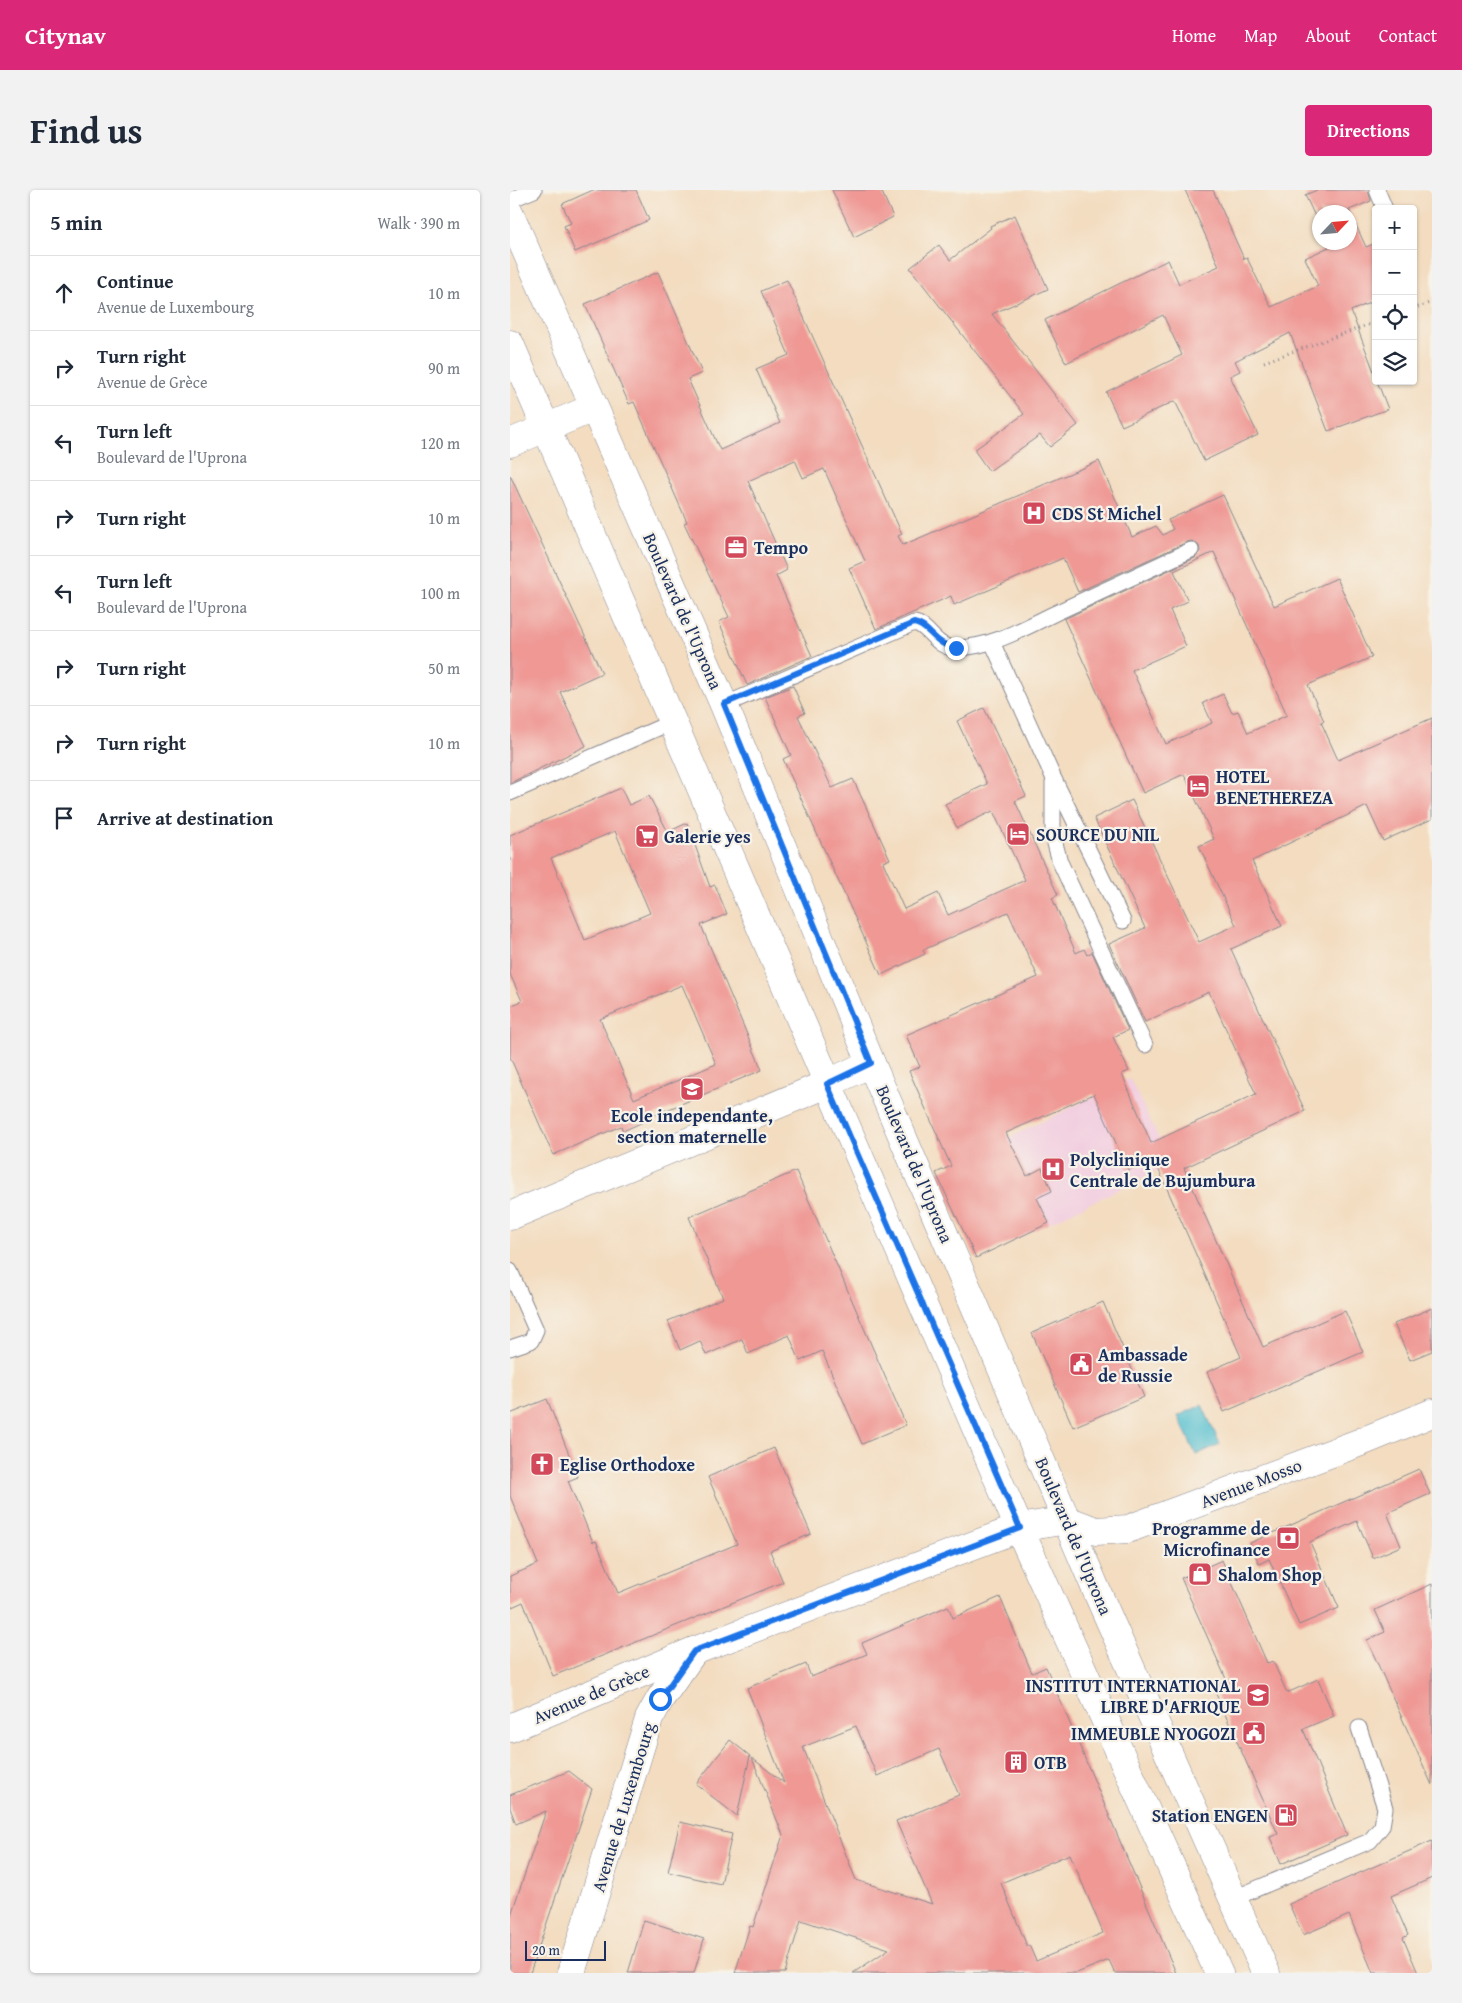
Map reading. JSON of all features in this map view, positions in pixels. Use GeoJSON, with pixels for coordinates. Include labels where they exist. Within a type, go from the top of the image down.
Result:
{"type":"FeatureCollection","features":[{"type":"Feature","properties":{"kind":"street","name":"Boulevard de l'Uprona"},"geometry":{"type":"LineString","coordinates":[[510,214],[593,408],[724,704],[871,1063],[1067,1520],[1266,1973]]}},
{"type":"Feature","properties":{"kind":"street"},"geometry":{"type":"LineString","coordinates":[[510,344],[827,1084],[1020,1528],[1219,1973]]}},
{"type":"Feature","properties":{"kind":"street"},"geometry":{"type":"LineString","coordinates":[[510,443],[593,408]]}},
{"type":"Feature","properties":{"kind":"street"},"geometry":{"type":"LineString","coordinates":[[510,1216],[827,1084],[871,1063]]}},
{"type":"Feature","properties":{"kind":"street","name":"Avenue Mosso"},"geometry":{"type":"LineString","coordinates":[[1067,1520],[1096,1531],[1128,1529],[1432,1413]]}},
{"type":"Feature","properties":{"kind":"street","name":"Avenue de Grèce"},"geometry":{"type":"LineString","coordinates":[[510,1728],[694,1651],[1020,1528],[1067,1520]]}},
{"type":"Feature","properties":{"kind":"street","name":"Avenue de Luxembourg"},"geometry":{"type":"LineString","coordinates":[[571,1973],[649,1719],[660,1699],[694,1651]]}},
{"type":"Feature","properties":{"kind":"lane"},"geometry":{"type":"LineString","coordinates":[[510,200],[532,190]]}},
{"type":"Feature","properties":{"kind":"lane"},"geometry":{"type":"LineString","coordinates":[[1377,190],[1383,205]]}},
{"type":"Feature","properties":{"kind":"lane"},"geometry":{"type":"LineString","coordinates":[[724,704],[914,623],[919,624],[934,638],[948,647],[956,648],[992,642],[1191,550]]}},
{"type":"Feature","properties":{"kind":"lane"},"geometry":{"type":"LineString","coordinates":[[992,642],[1054,779],[1123,921]]}},
{"type":"Feature","properties":{"kind":"lane"},"geometry":{"type":"LineString","coordinates":[[510,793],[672,722]]}},
{"type":"Feature","properties":{"kind":"lane"},"geometry":{"type":"LineString","coordinates":[[1054,779],[1054,836],[1060,862],[1145,1044]]}},
{"type":"Feature","properties":{"kind":"lane"},"geometry":{"type":"LineString","coordinates":[[510,1271],[536,1330],[531,1341],[510,1348]]}},
{"type":"Feature","properties":{"kind":"lane"},"geometry":{"type":"LineString","coordinates":[[1232,1899],[1370,1841],[1382,1826],[1385,1808],[1359,1728]]}},
{"type":"Feature","properties":{"kind":"path"},"geometry":{"type":"LineString","coordinates":[[1417,308],[1432,302]]}},
{"type":"Feature","properties":{"kind":"path"},"geometry":{"type":"LineString","coordinates":[[1264,362],[1372,323]]}},
{"type":"Feature","properties":{"kind":"shaded area","name":"Polyclinique Centrale de Bujumbura"},"geometry":{"type":"Polygon","coordinates":[[[1130,1079],[1171,1164],[977,1258],[936,1173],[1130,1079]]]}},
{"type":"Feature","properties":{"kind":"water"},"geometry":{"type":"Polygon","coordinates":[[[1202,1405],[1220,1444],[1196,1455],[1178,1416],[1202,1405]]]}},
{"type":"Feature","properties":{"kind":"building"},"geometry":{"type":"Polygon","coordinates":[[[593,190],[636,190],[649,220],[575,252],[564,226],[571,223],[562,204],[593,190]]]}},
{"type":"Feature","properties":{"kind":"building"},"geometry":{"type":"Polygon","coordinates":[[[832,190],[881,190],[893,217],[854,237],[832,190]]]}},
{"type":"Feature","properties":{"kind":"building"},"geometry":{"type":"Polygon","coordinates":[[[1185,190],[1213,190],[1244,259],[1247,258],[1271,307],[1318,286],[1305,258],[1322,250],[1357,250],[1357,227],[1366,247],[1372,245],[1372,302],[1351,311],[1372,366],[1372,385],[1379,385],[1388,409],[1328,431],[1290,333],[1235,361],[1240,371],[1230,376],[1258,435],[1204,461],[1175,401],[1122,426],[1106,392],[1182,355],[1163,315],[1066,363],[1045,320],[1168,260],[1179,284],[1219,266],[1185,190]]]}},
{"type":"Feature","properties":{"kind":"building"},"geometry":{"type":"Polygon","coordinates":[[[1317,190],[1368,190],[1371,201],[1357,207],[1357,205],[1312,205],[1312,210],[1305,195],[1317,190]]]}},
{"type":"Feature","properties":{"kind":"building"},"geometry":{"type":"Polygon","coordinates":[[[1015,215],[1048,289],[992,314],[1078,425],[1050,447],[1040,435],[989,471],[974,450],[1024,414],[910,268],[939,245],[950,260],[991,228],[990,226],[1015,215]]]}},
{"type":"Feature","properties":{"kind":"building"},"geometry":{"type":"Polygon","coordinates":[[[658,272],[702,373],[688,379],[720,450],[780,423],[756,369],[789,355],[761,291],[787,280],[902,534],[898,536],[903,545],[1099,461],[1132,537],[1156,526],[1163,535],[1173,529],[1168,520],[1223,495],[1274,606],[1337,578],[1372,657],[1308,685],[1324,721],[1321,722],[1338,760],[1432,718],[1432,819],[1383,841],[1367,806],[1252,861],[1282,926],[1231,949],[1305,1111],[1184,1168],[1263,1347],[1345,1311],[1363,1352],[1224,1412],[1207,1372],[1241,1357],[1154,1159],[1128,1170],[1094,1094],[1006,1133],[1027,1176],[1042,1168],[1052,1191],[1037,1198],[1049,1223],[976,1258],[936,1173],[951,1166],[909,1071],[920,1067],[906,1035],[1038,977],[1008,912],[923,950],[925,954],[881,975],[783,759],[791,755],[765,697],[793,686],[805,713],[798,716],[832,788],[853,779],[890,859],[883,862],[904,909],[938,893],[948,915],[1025,880],[993,811],[957,828],[945,804],[987,784],[957,721],[984,708],[1026,796],[1015,801],[1058,895],[1052,898],[1076,953],[1084,949],[1087,955],[1092,952],[1128,1030],[1113,1037],[1129,1071],[1122,1074],[1151,1143],[1256,1094],[1209,992],[1145,1022],[1109,944],[1145,928],[1094,818],[1132,800],[1199,942],[1236,925],[1199,846],[1214,839],[1184,774],[1143,793],[1064,619],[1195,558],[1200,551],[1199,546],[1192,541],[1187,542],[1078,592],[1063,558],[954,605],[951,596],[876,629],[849,568],[865,561],[824,469],[803,478],[795,460],[748,481],[787,570],[776,576],[812,656],[747,685],[719,622],[729,617],[684,523],[687,522],[634,402],[629,404],[585,304],[658,272]],[[1214,552],[1174,571],[1188,601],[1170,610],[1186,646],[1132,670],[1166,744],[1212,723],[1203,703],[1223,694],[1232,713],[1238,711],[1248,733],[1287,715],[1214,552]]]}},
{"type":"Feature","properties":{"kind":"building"},"geometry":{"type":"Polygon","coordinates":[[[510,475],[602,673],[560,692],[586,746],[510,783],[510,475]]]}},
{"type":"Feature","properties":{"kind":"building"},"geometry":{"type":"Polygon","coordinates":[[[621,788],[629,805],[649,796],[668,832],[687,823],[710,887],[715,885],[727,914],[701,925],[762,1070],[643,1120],[643,1122],[623,1131],[621,1126],[553,1155],[510,1057],[510,1006],[522,1001],[510,974],[510,835],[621,788]],[[615,831],[551,858],[585,940],[650,913],[615,831]],[[682,985],[600,1019],[634,1099],[716,1064],[682,985]]]}},
{"type":"Feature","properties":{"kind":"building"},"geometry":{"type":"Polygon","coordinates":[[[796,1171],[906,1425],[862,1444],[822,1351],[800,1361],[789,1335],[748,1354],[742,1339],[706,1355],[700,1341],[680,1350],[668,1321],[723,1298],[689,1217],[796,1171]]]}},
{"type":"Feature","properties":{"kind":"building"},"geometry":{"type":"Polygon","coordinates":[[[1103,1302],[1144,1397],[1073,1427],[1032,1333],[1103,1302]]]}},
{"type":"Feature","properties":{"kind":"building"},"geometry":{"type":"Polygon","coordinates":[[[1432,1308],[1432,1351],[1410,1360],[1394,1324],[1432,1308]]]}},
{"type":"Feature","properties":{"kind":"building"},"geometry":{"type":"Polygon","coordinates":[[[547,1399],[578,1477],[568,1481],[593,1542],[596,1541],[618,1593],[737,1544],[708,1477],[774,1448],[811,1534],[770,1551],[783,1582],[553,1676],[523,1602],[510,1608],[510,1576],[538,1564],[510,1496],[510,1414],[547,1399]]]}},
{"type":"Feature","properties":{"kind":"building"},"geometry":{"type":"Polygon","coordinates":[[[1419,1469],[1430,1494],[1387,1513],[1401,1546],[1373,1558],[1357,1521],[1310,1542],[1339,1608],[1299,1625],[1269,1559],[1259,1564],[1250,1543],[1419,1469]]]}},
{"type":"Feature","properties":{"kind":"building"},"geometry":{"type":"Polygon","coordinates":[[[1222,1560],[1267,1663],[1273,1661],[1287,1693],[1318,1679],[1334,1716],[1303,1729],[1347,1835],[1281,1864],[1270,1837],[1278,1834],[1213,1687],[1227,1681],[1181,1578],[1222,1560]]]}},
{"type":"Feature","properties":{"kind":"building"},"geometry":{"type":"Polygon","coordinates":[[[1432,1584],[1432,1785],[1367,1640],[1385,1632],[1375,1610],[1432,1584]]]}},
{"type":"Feature","properties":{"kind":"building"},"geometry":{"type":"Polygon","coordinates":[[[1000,1597],[1032,1673],[1046,1667],[1176,1973],[1115,1973],[1109,1960],[1077,1973],[853,1973],[889,1949],[801,1920],[785,1973],[735,1973],[750,1926],[753,1927],[783,1835],[752,1758],[784,1783],[747,1688],[806,1664],[811,1677],[867,1654],[862,1643],[948,1606],[953,1618],[1000,1597]],[[856,1726],[803,1747],[856,1880],[932,1904],[896,1821],[959,1795],[939,1749],[877,1776],[856,1726]],[[1070,1854],[1001,1883],[1027,1946],[1029,1945],[1036,1961],[1103,1933],[1070,1854]]]}},
{"type":"Feature","properties":{"kind":"building"},"geometry":{"type":"Polygon","coordinates":[[[730,1740],[750,1756],[737,1816],[696,1784],[730,1740]]]}},
{"type":"Feature","properties":{"kind":"building"},"geometry":{"type":"Polygon","coordinates":[[[569,1771],[592,1789],[530,1973],[510,1973],[510,1918],[546,1811],[516,1824],[510,1808],[510,1795],[569,1771]]]}},
{"type":"Feature","properties":{"kind":"building"},"geometry":{"type":"Polygon","coordinates":[[[680,1822],[732,1834],[721,1884],[668,1872],[680,1822]]]}},
{"type":"Feature","properties":{"kind":"building"},"geometry":{"type":"Polygon","coordinates":[[[1432,1841],[1432,1878],[1391,1896],[1408,1935],[1403,1938],[1418,1973],[1373,1973],[1349,1915],[1303,1935],[1289,1904],[1432,1841]]]}},
{"type":"Feature","properties":{"kind":"building"},"geometry":{"type":"Polygon","coordinates":[[[644,1920],[704,1939],[694,1973],[628,1973],[644,1920]]]}},
{"type":"Feature","properties":{"kind":"place","name":"CDS St Michel"},"geometry":{"type":"Point","coordinates":[1034,513]}},
{"type":"Feature","properties":{"kind":"place","name":"Tempo"},"geometry":{"type":"Point","coordinates":[736,547]}},
{"type":"Feature","properties":{"kind":"place","name":"HOTEL BENETHEREZA"},"geometry":{"type":"Point","coordinates":[1198,786]}},
{"type":"Feature","properties":{"kind":"place","name":"SOURCE DU NIL"},"geometry":{"type":"Point","coordinates":[1018,834]}},
{"type":"Feature","properties":{"kind":"place","name":"Galerie yes"},"geometry":{"type":"Point","coordinates":[647,836]}},
{"type":"Feature","properties":{"kind":"place","name":"Ecole independante, section maternelle"},"geometry":{"type":"Point","coordinates":[692,1089]}},
{"type":"Feature","properties":{"kind":"place","name":"Polyclinique Centrale de Bujumbura"},"geometry":{"type":"Point","coordinates":[1053,1169]}},
{"type":"Feature","properties":{"kind":"place","name":"Ambassade de Russie"},"geometry":{"type":"Point","coordinates":[1081,1364]}},
{"type":"Feature","properties":{"kind":"place","name":"Eglise Orthodoxe"},"geometry":{"type":"Point","coordinates":[542,1464]}},
{"type":"Feature","properties":{"kind":"place","name":"Programme de Microfinance"},"geometry":{"type":"Point","coordinates":[1288,1538]}},
{"type":"Feature","properties":{"kind":"place","name":"Shalom Shop"},"geometry":{"type":"Point","coordinates":[1200,1574]}},
{"type":"Feature","properties":{"kind":"place","name":"INSTITUT INTERNATIONAL LIBRE D'AFRIQUE"},"geometry":{"type":"Point","coordinates":[1258,1695]}},
{"type":"Feature","properties":{"kind":"place","name":"IMMEUBLE NYOGOZI"},"geometry":{"type":"Point","coordinates":[1254,1733]}},
{"type":"Feature","properties":{"kind":"place","name":"OTB"},"geometry":{"type":"Point","coordinates":[1016,1762]}},
{"type":"Feature","properties":{"kind":"place","name":"Station ENGEN"},"geometry":{"type":"Point","coordinates":[1286,1815]}},
{"type":"Feature","properties":{"kind":"route"},"geometry":{"type":"LineString","coordinates":[[660,1699],[694,1651],[1020,1528],[827,1084],[871,1063],[724,704],[888,632],[914,623],[919,624],[942,644],[956,648]]}}]}
